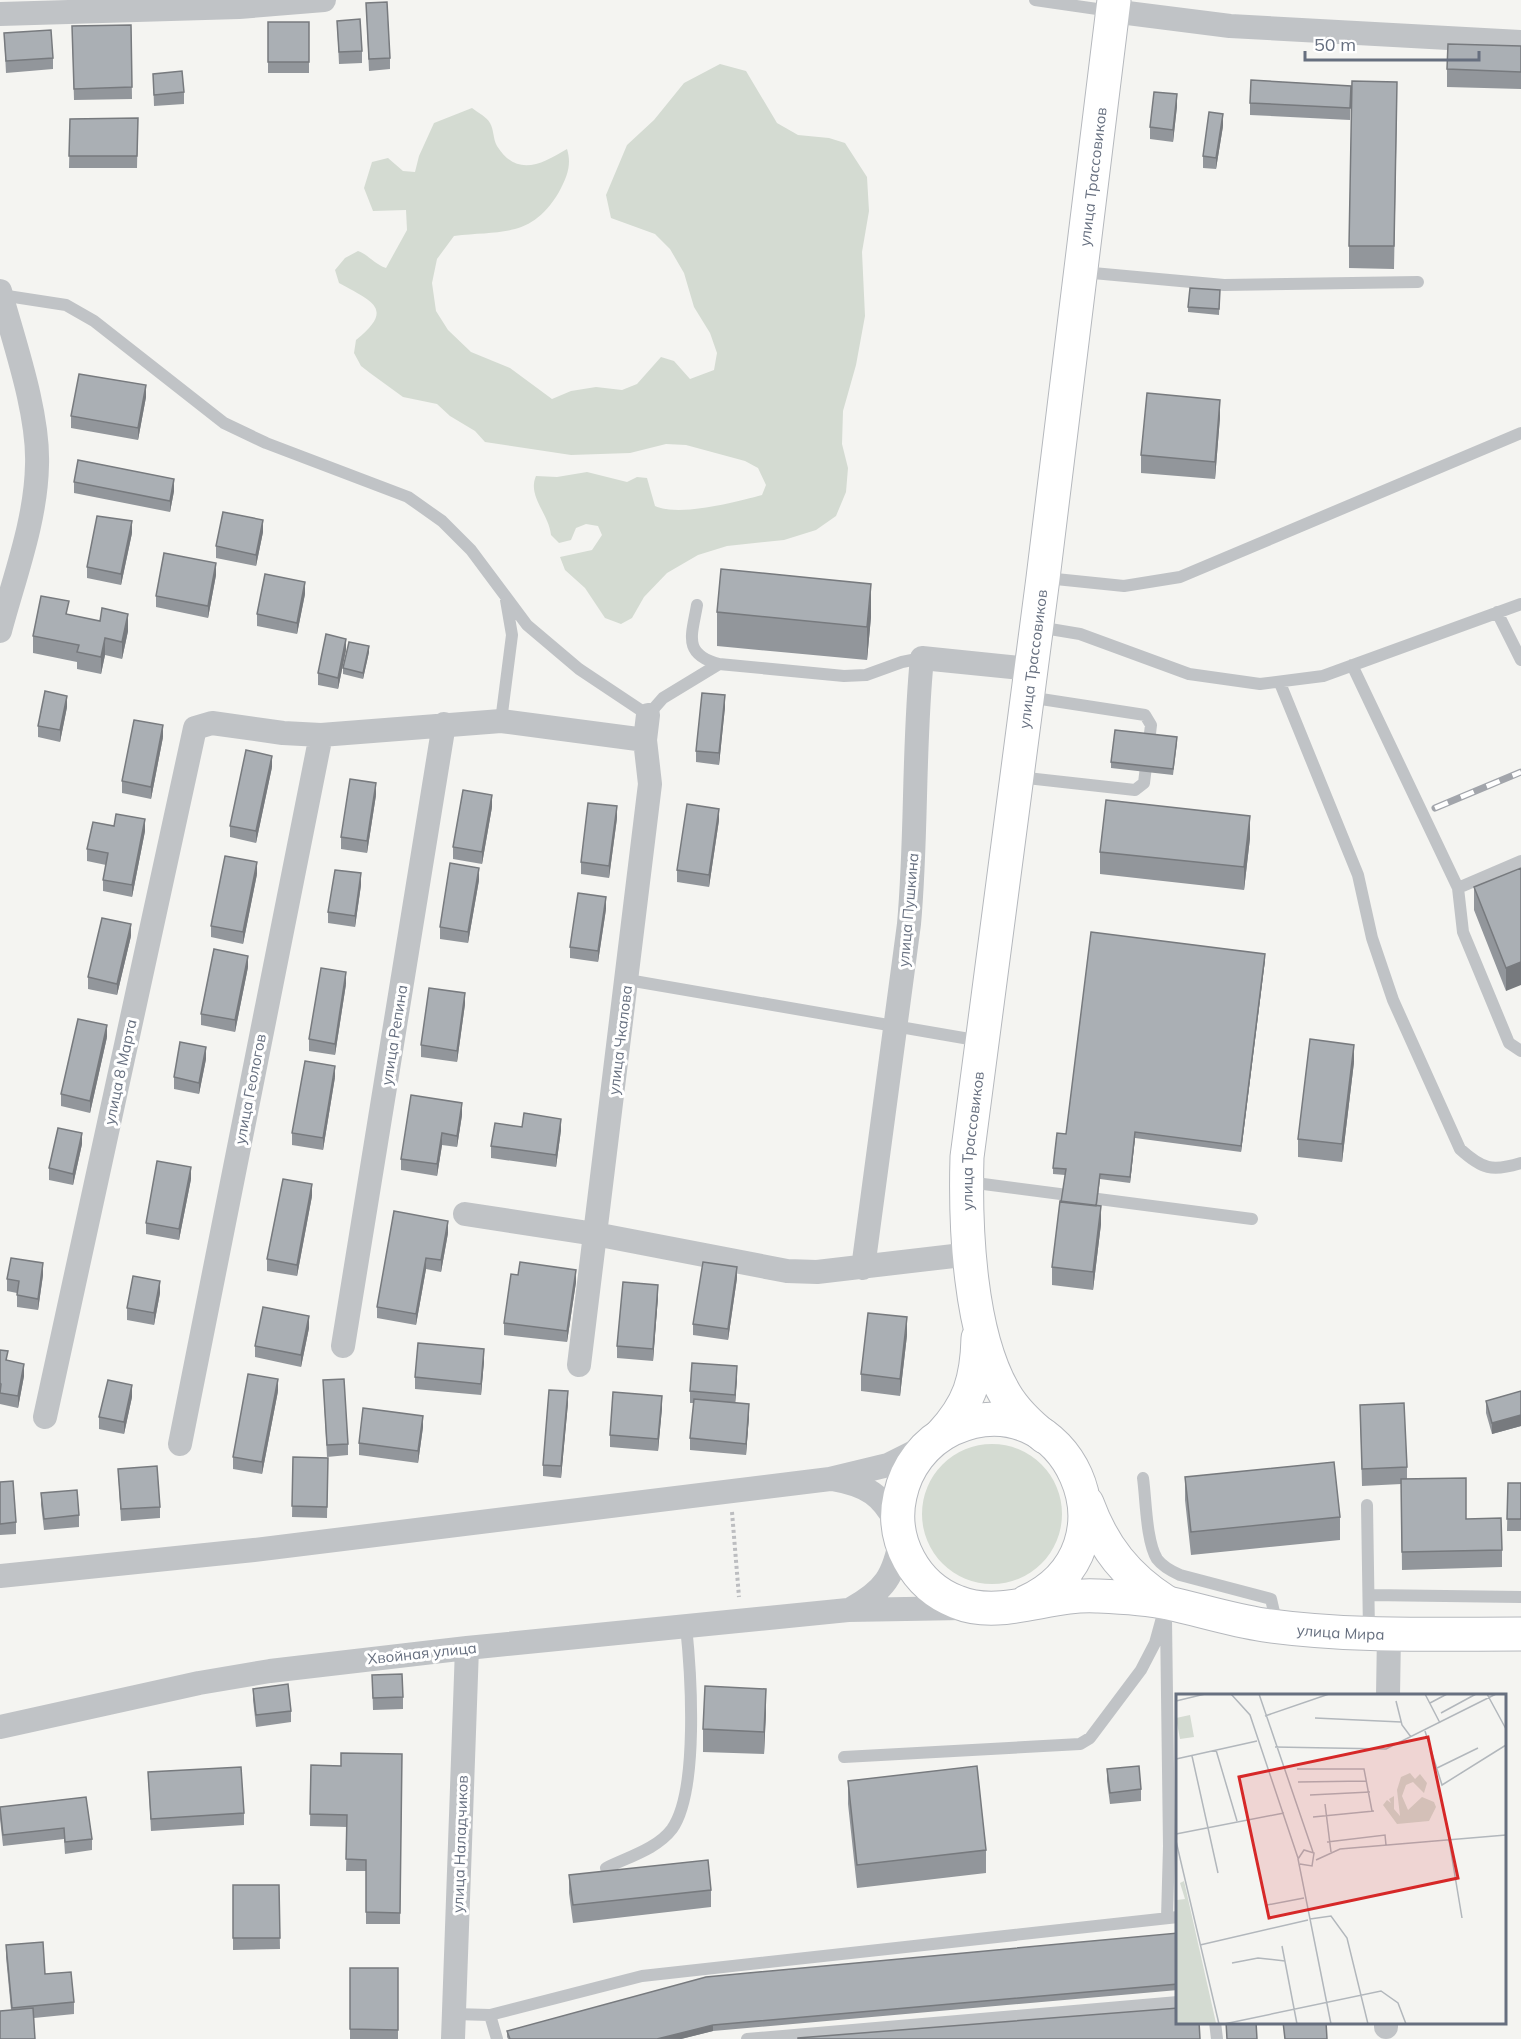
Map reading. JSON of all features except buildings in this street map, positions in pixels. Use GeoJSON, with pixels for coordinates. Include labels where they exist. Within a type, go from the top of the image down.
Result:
{"type":"FeatureCollection","features":[{"type":"Feature","properties":{"kind":"main road","name":"улица Трассовиков"},"geometry":{"type":"LineString","coordinates":[[978,1318],[971,1254],[967,1182],[981,1041],[1043,578],[1113,5]]}},
{"type":"Feature","properties":{"kind":"main road"},"geometry":{"type":"LineString","coordinates":[[978,1318],[990,1362],[1005,1395],[1020,1415],[1069,1461],[1081,1485],[1098,1533],[1116,1561],[1148,1591],[1166,1602]]}},
{"type":"Feature","properties":{"kind":"main road"},"geometry":{"type":"LineString","coordinates":[[978,1318],[975,1369],[968,1400],[956,1419],[915,1459],[906,1475],[899,1500],[899,1532],[909,1560],[928,1584],[948,1598],[977,1608],[1002,1608],[1026,1602],[1078,1595],[1166,1602]]}},
{"type":"Feature","properties":{"kind":"main road"},"geometry":{"type":"LineString","coordinates":[[937,1438],[960,1426],[989,1420],[1019,1425],[1046,1437]]}},
{"type":"Feature","properties":{"kind":"main road"},"geometry":{"type":"LineString","coordinates":[[1026,1602],[1059,1581],[1077,1554],[1086,1516],[1081,1485]]}},
{"type":"Feature","properties":{"kind":"main road","name":"улица Мира"},"geometry":{"type":"LineString","coordinates":[[1166,1602],[1228,1618],[1277,1627],[1379,1633],[1521,1634]]}},
{"type":"Feature","properties":{"kind":"street"},"geometry":{"type":"LineString","coordinates":[[0,14],[239,7],[324,0]]}},
{"type":"Feature","properties":{"kind":"street"},"geometry":{"type":"LineString","coordinates":[[1113,5],[1230,26],[1521,42]]}},
{"type":"Feature","properties":{"kind":"street"},"geometry":{"type":"LineString","coordinates":[[0,631],[32,507],[37,465],[34,423],[1,293]]}},
{"type":"Feature","properties":{"kind":"street"},"geometry":{"type":"LineString","coordinates":[[922,658],[1029,683]]}},
{"type":"Feature","properties":{"kind":"street","name":"улица Пушкина"},"geometry":{"type":"LineString","coordinates":[[863,1268],[914,878],[916,719],[922,658]]}},
{"type":"Feature","properties":{"kind":"street","name":"улица Чкалова"},"geometry":{"type":"LineString","coordinates":[[579,1365],[628,980],[650,784],[645,740],[648,715]]}},
{"type":"Feature","properties":{"kind":"street"},"geometry":{"type":"LineString","coordinates":[[321,735],[501,721],[645,740]]}},
{"type":"Feature","properties":{"kind":"street","name":"улица 8 Марта"},"geometry":{"type":"LineString","coordinates":[[45,1417],[195,728],[212,723],[283,733],[321,735]]}},
{"type":"Feature","properties":{"kind":"street","name":"улица Репина"},"geometry":{"type":"LineString","coordinates":[[343,1346],[444,724]]}},
{"type":"Feature","properties":{"kind":"street","name":"улица Геологов"},"geometry":{"type":"LineString","coordinates":[[180,1444],[321,735]]}},
{"type":"Feature","properties":{"kind":"street"},"geometry":{"type":"LineString","coordinates":[[465,1214],[595,1234],[787,1271],[817,1272],[863,1268],[971,1254]]}},
{"type":"Feature","properties":{"kind":"street"},"geometry":{"type":"LineString","coordinates":[[0,1576],[254,1551],[830,1479],[903,1459],[937,1438]]}},
{"type":"Feature","properties":{"kind":"street"},"geometry":{"type":"LineString","coordinates":[[830,1479],[850,1482],[876,1495],[886,1504],[899,1532],[894,1569],[889,1579],[868,1599],[848,1610]]}},
{"type":"Feature","properties":{"kind":"street","name":"Хвойная улица"},"geometry":{"type":"LineString","coordinates":[[0,1727],[250,1674],[467,1648],[848,1610],[977,1608]]}},
{"type":"Feature","properties":{"kind":"street"},"geometry":{"type":"LineString","coordinates":[[1379,1633],[1388,1694]]}},
{"type":"Feature","properties":{"kind":"street","name":"улица Наладчиков"},"geometry":{"type":"LineString","coordinates":[[453,2039],[467,1648]]}},
{"type":"Feature","properties":{"kind":"lane"},"geometry":{"type":"LineString","coordinates":[[1035,0],[1113,5]]}},
{"type":"Feature","properties":{"kind":"lane"},"geometry":{"type":"LineString","coordinates":[[1081,272],[1224,285],[1418,282]]}},
{"type":"Feature","properties":{"kind":"lane"},"geometry":{"type":"LineString","coordinates":[[1,293],[66,305],[94,321],[224,423],[266,443],[408,497],[442,520],[471,550],[527,625],[579,669],[648,715],[663,698],[719,664]]}},
{"type":"Feature","properties":{"kind":"lane"},"geometry":{"type":"LineString","coordinates":[[1043,578],[1124,586],[1180,576],[1521,433]]}},
{"type":"Feature","properties":{"kind":"lane"},"geometry":{"type":"LineString","coordinates":[[501,721],[512,635],[506,599]]}},
{"type":"Feature","properties":{"kind":"lane"},"geometry":{"type":"LineString","coordinates":[[1036,627],[1080,634],[1190,674],[1229,682],[1280,682],[1323,676],[1521,604]]}},
{"type":"Feature","properties":{"kind":"lane"},"geometry":{"type":"LineString","coordinates":[[698,605],[692,636],[693,650],[702,659],[719,664],[844,676],[866,675],[902,662],[922,658]]}},
{"type":"Feature","properties":{"kind":"lane"},"geometry":{"type":"LineString","coordinates":[[1497,612],[1521,660]]}},
{"type":"Feature","properties":{"kind":"lane"},"geometry":{"type":"LineString","coordinates":[[1352,665],[1458,888],[1463,932],[1509,1044],[1521,1051]]}},
{"type":"Feature","properties":{"kind":"lane"},"geometry":{"type":"LineString","coordinates":[[1280,682],[1358,875],[1372,938],[1393,1000],[1460,1149],[1476,1164],[1487,1168],[1504,1168],[1521,1163]]}},
{"type":"Feature","properties":{"kind":"lane"},"geometry":{"type":"LineString","coordinates":[[1017,777],[1135,790],[1144,783],[1147,760],[1151,725],[1145,715],[1029,683]]}},
{"type":"Feature","properties":{"kind":"lane"},"geometry":{"type":"LineString","coordinates":[[1458,888],[1521,861]]}},
{"type":"Feature","properties":{"kind":"lane"},"geometry":{"type":"LineString","coordinates":[[628,980],[981,1041]]}},
{"type":"Feature","properties":{"kind":"lane"},"geometry":{"type":"LineString","coordinates":[[967,1182],[1252,1219]]}},
{"type":"Feature","properties":{"kind":"lane"},"geometry":{"type":"LineString","coordinates":[[1143,1478],[1152,1549],[1166,1569],[1180,1575],[1271,1599],[1277,1627]]}},
{"type":"Feature","properties":{"kind":"lane"},"geometry":{"type":"LineString","coordinates":[[1367,1504],[1369,1595],[1379,1633]]}},
{"type":"Feature","properties":{"kind":"lane"},"geometry":{"type":"LineString","coordinates":[[1369,1595],[1521,1597]]}},
{"type":"Feature","properties":{"kind":"lane"},"geometry":{"type":"LineString","coordinates":[[844,1757],[1080,1744],[1090,1738],[1141,1670],[1155,1643],[1166,1602]]}},
{"type":"Feature","properties":{"kind":"lane"},"geometry":{"type":"LineString","coordinates":[[454,2014],[490,2015],[642,1976],[1172,1917],[1173,1846],[1166,1602]]}},
{"type":"Feature","properties":{"kind":"lane"},"geometry":{"type":"LineString","coordinates":[[606,1868],[658,1843],[672,1829],[681,1813],[688,1785],[690,1676],[686,1626]]}},
{"type":"Feature","properties":{"kind":"lane"},"geometry":{"type":"LineString","coordinates":[[747,2039],[1176,2002]]}},
{"type":"Feature","properties":{"kind":"lane"},"geometry":{"type":"LineString","coordinates":[[490,2015],[497,2039]]}},
{"type":"Feature","properties":{"kind":"lane"},"geometry":{"type":"LineString","coordinates":[[1215,2024],[1217,2039]]}},
{"type":"Feature","properties":{"kind":"path"},"geometry":{"type":"LineString","coordinates":[[730,1491],[741,1621]]}},
{"type":"Feature","properties":{"kind":"shaded area"},"geometry":{"type":"Polygon","coordinates":[[[720,64],[746,71],[777,123],[798,135],[829,138],[845,143],[867,177],[869,211],[862,252],[865,316],[856,365],[843,411],[842,444],[848,468],[846,492],[836,516],[816,530],[784,540],[727,546],[698,555],[667,573],[644,597],[632,618],[621,624],[605,618],[585,588],[565,570],[560,557],[592,550],[602,535],[598,526],[586,524],[576,528],[571,540],[559,543],[551,535],[547,520],[536,498],[534,483],[536,476],[557,477],[587,472],[627,482],[637,477],[647,478],[655,506],[678,510],[708,507],[762,495],[766,485],[758,468],[745,461],[686,445],[666,444],[630,453],[571,455],[485,442],[475,431],[450,416],[437,404],[403,397],[361,366],[354,353],[356,340],[375,320],[377,313],[369,301],[339,283],[335,270],[345,258],[358,251],[386,268],[407,230],[406,210],[373,211],[364,188],[372,162],[388,158],[403,171],[415,172],[419,156],[434,123],[472,108],[489,121],[497,146],[513,162],[521,165],[539,163],[567,149],[569,166],[559,192],[537,218],[514,229],[454,236],[437,259],[432,283],[436,311],[448,330],[471,352],[510,368],[552,399],[571,391],[596,387],[622,390],[637,384],[661,357],[674,361],[690,379],[714,370],[717,353],[710,333],[694,307],[684,273],[670,249],[655,234],[611,218],[606,195],[627,145],[654,120],[684,83],[720,64]]]}},
{"type":"Feature","properties":{"kind":"shaded area"},"geometry":{"type":"Polygon","coordinates":[[[992,1444],[1019,1450],[1031,1456],[1041,1465],[1050,1475],[1056,1487],[1062,1514],[1056,1541],[1050,1553],[1041,1563],[1031,1572],[1019,1578],[992,1584],[965,1578],[953,1572],[943,1563],[934,1553],[928,1541],[922,1514],[928,1487],[934,1475],[943,1465],[953,1456],[965,1450],[992,1444]]]}},
{"type":"Feature","properties":{"kind":"railway"},"geometry":{"type":"LineString","coordinates":[[1435,808],[1521,772]]}}]}
